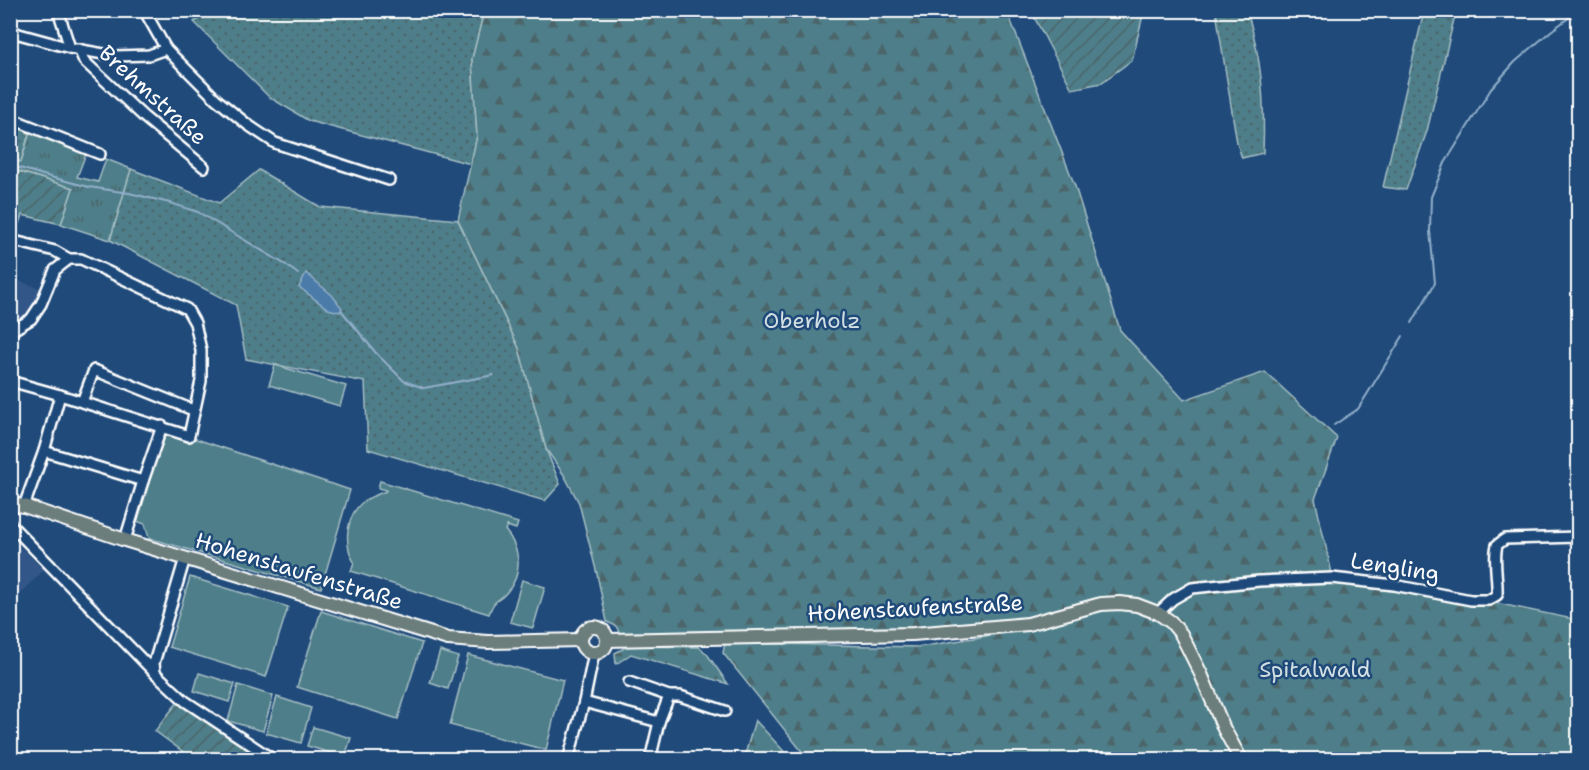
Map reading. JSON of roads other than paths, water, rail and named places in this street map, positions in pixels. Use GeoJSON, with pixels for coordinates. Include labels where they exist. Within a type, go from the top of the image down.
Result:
{"type":"FeatureCollection","features":[{"type":"Feature","properties":{"kind":"main road","name":"Hohenstaufenstraße"},"geometry":{"type":"LineString","coordinates":[[10,504],[24,506],[125,540],[448,639],[488,642],[581,640]]}},
{"type":"Feature","properties":{"kind":"main road","name":"Hohenstaufenstraße"},"geometry":{"type":"LineString","coordinates":[[608,640],[913,634],[1028,624],[1093,605],[1120,603],[1137,605],[1158,613],[1171,622],[1181,634],[1240,759]]}},
{"type":"Feature","properties":{"kind":"main road"},"geometry":{"type":"LineString","coordinates":[[594,626],[604,631],[608,640],[605,648],[594,653],[585,649],[581,640],[584,631],[594,626]]}},
{"type":"Feature","properties":{"kind":"street","name":"Brehmstraße"},"geometry":{"type":"LineString","coordinates":[[58,10],[75,48],[84,61],[144,117],[204,167]]}},
{"type":"Feature","properties":{"kind":"street"},"geometry":{"type":"LineString","coordinates":[[144,10],[166,49],[216,99],[248,125],[275,143],[389,180]]}},
{"type":"Feature","properties":{"kind":"street"},"geometry":{"type":"LineString","coordinates":[[10,30],[75,48],[115,56],[149,55],[166,49]]}},
{"type":"Feature","properties":{"kind":"street"},"geometry":{"type":"LineString","coordinates":[[10,118],[100,154]]}},
{"type":"Feature","properties":{"kind":"street"},"geometry":{"type":"LineString","coordinates":[[10,240],[55,251],[69,260]]}},
{"type":"Feature","properties":{"kind":"street"},"geometry":{"type":"LineString","coordinates":[[10,335],[13,330],[31,319],[41,304],[56,270],[69,260],[81,259],[187,309],[195,323],[201,350],[201,381],[189,436],[10,381]]}},
{"type":"Feature","properties":{"kind":"street"},"geometry":{"type":"LineString","coordinates":[[82,402],[94,370],[193,410]]}},
{"type":"Feature","properties":{"kind":"street"},"geometry":{"type":"LineString","coordinates":[[24,506],[44,451],[60,395]]}},
{"type":"Feature","properties":{"kind":"street"},"geometry":{"type":"LineString","coordinates":[[125,540],[162,426]]}},
{"type":"Feature","properties":{"kind":"street"},"geometry":{"type":"LineString","coordinates":[[44,451],[143,481]]}},
{"type":"Feature","properties":{"kind":"street"},"geometry":{"type":"LineString","coordinates":[[10,524],[185,701],[274,759]]}},
{"type":"Feature","properties":{"kind":"street","name":"Lengling"},"geometry":{"type":"LineString","coordinates":[[1158,613],[1173,599],[1192,588],[1259,581],[1322,578],[1394,585],[1471,600],[1489,600],[1497,595],[1495,554],[1497,544],[1505,539],[1578,537]]}},
{"type":"Feature","properties":{"kind":"street"},"geometry":{"type":"LineString","coordinates":[[155,673],[154,663],[185,558]]}},
{"type":"Feature","properties":{"kind":"street"},"geometry":{"type":"LineString","coordinates":[[568,759],[584,702],[594,653]]}},
{"type":"Feature","properties":{"kind":"street"},"geometry":{"type":"LineString","coordinates":[[629,682],[669,696],[680,696],[725,711]]}},
{"type":"Feature","properties":{"kind":"street"},"geometry":{"type":"LineString","coordinates":[[650,759],[659,722],[669,696]]}},
{"type":"Feature","properties":{"kind":"street"},"geometry":{"type":"LineString","coordinates":[[584,702],[659,722]]}},
{"type":"Feature","properties":{"kind":"waterway"},"geometry":{"type":"LineString","coordinates":[[1412,323],[1435,283],[1430,231],[1431,197],[1445,163],[1491,89],[1515,62],[1578,11]]}},
{"type":"Feature","properties":{"kind":"waterway"},"geometry":{"type":"LineString","coordinates":[[10,165],[89,187],[129,193],[198,212],[298,274]]}},
{"type":"Feature","properties":{"kind":"waterway"},"geometry":{"type":"LineString","coordinates":[[341,310],[376,353],[404,381],[424,388],[494,375]]}},
{"type":"Feature","properties":{"kind":"waterway"},"geometry":{"type":"LineString","coordinates":[[1334,425],[1358,409],[1403,336]]}},
{"type":"Feature","properties":{"kind":"park label","name":"Oberholz"},"geometry":{"type":"Point","coordinates":[812,320]}},
{"type":"Feature","properties":{"kind":"park label","name":"Spitalwald"},"geometry":{"type":"Point","coordinates":[1315,669]}}]}
